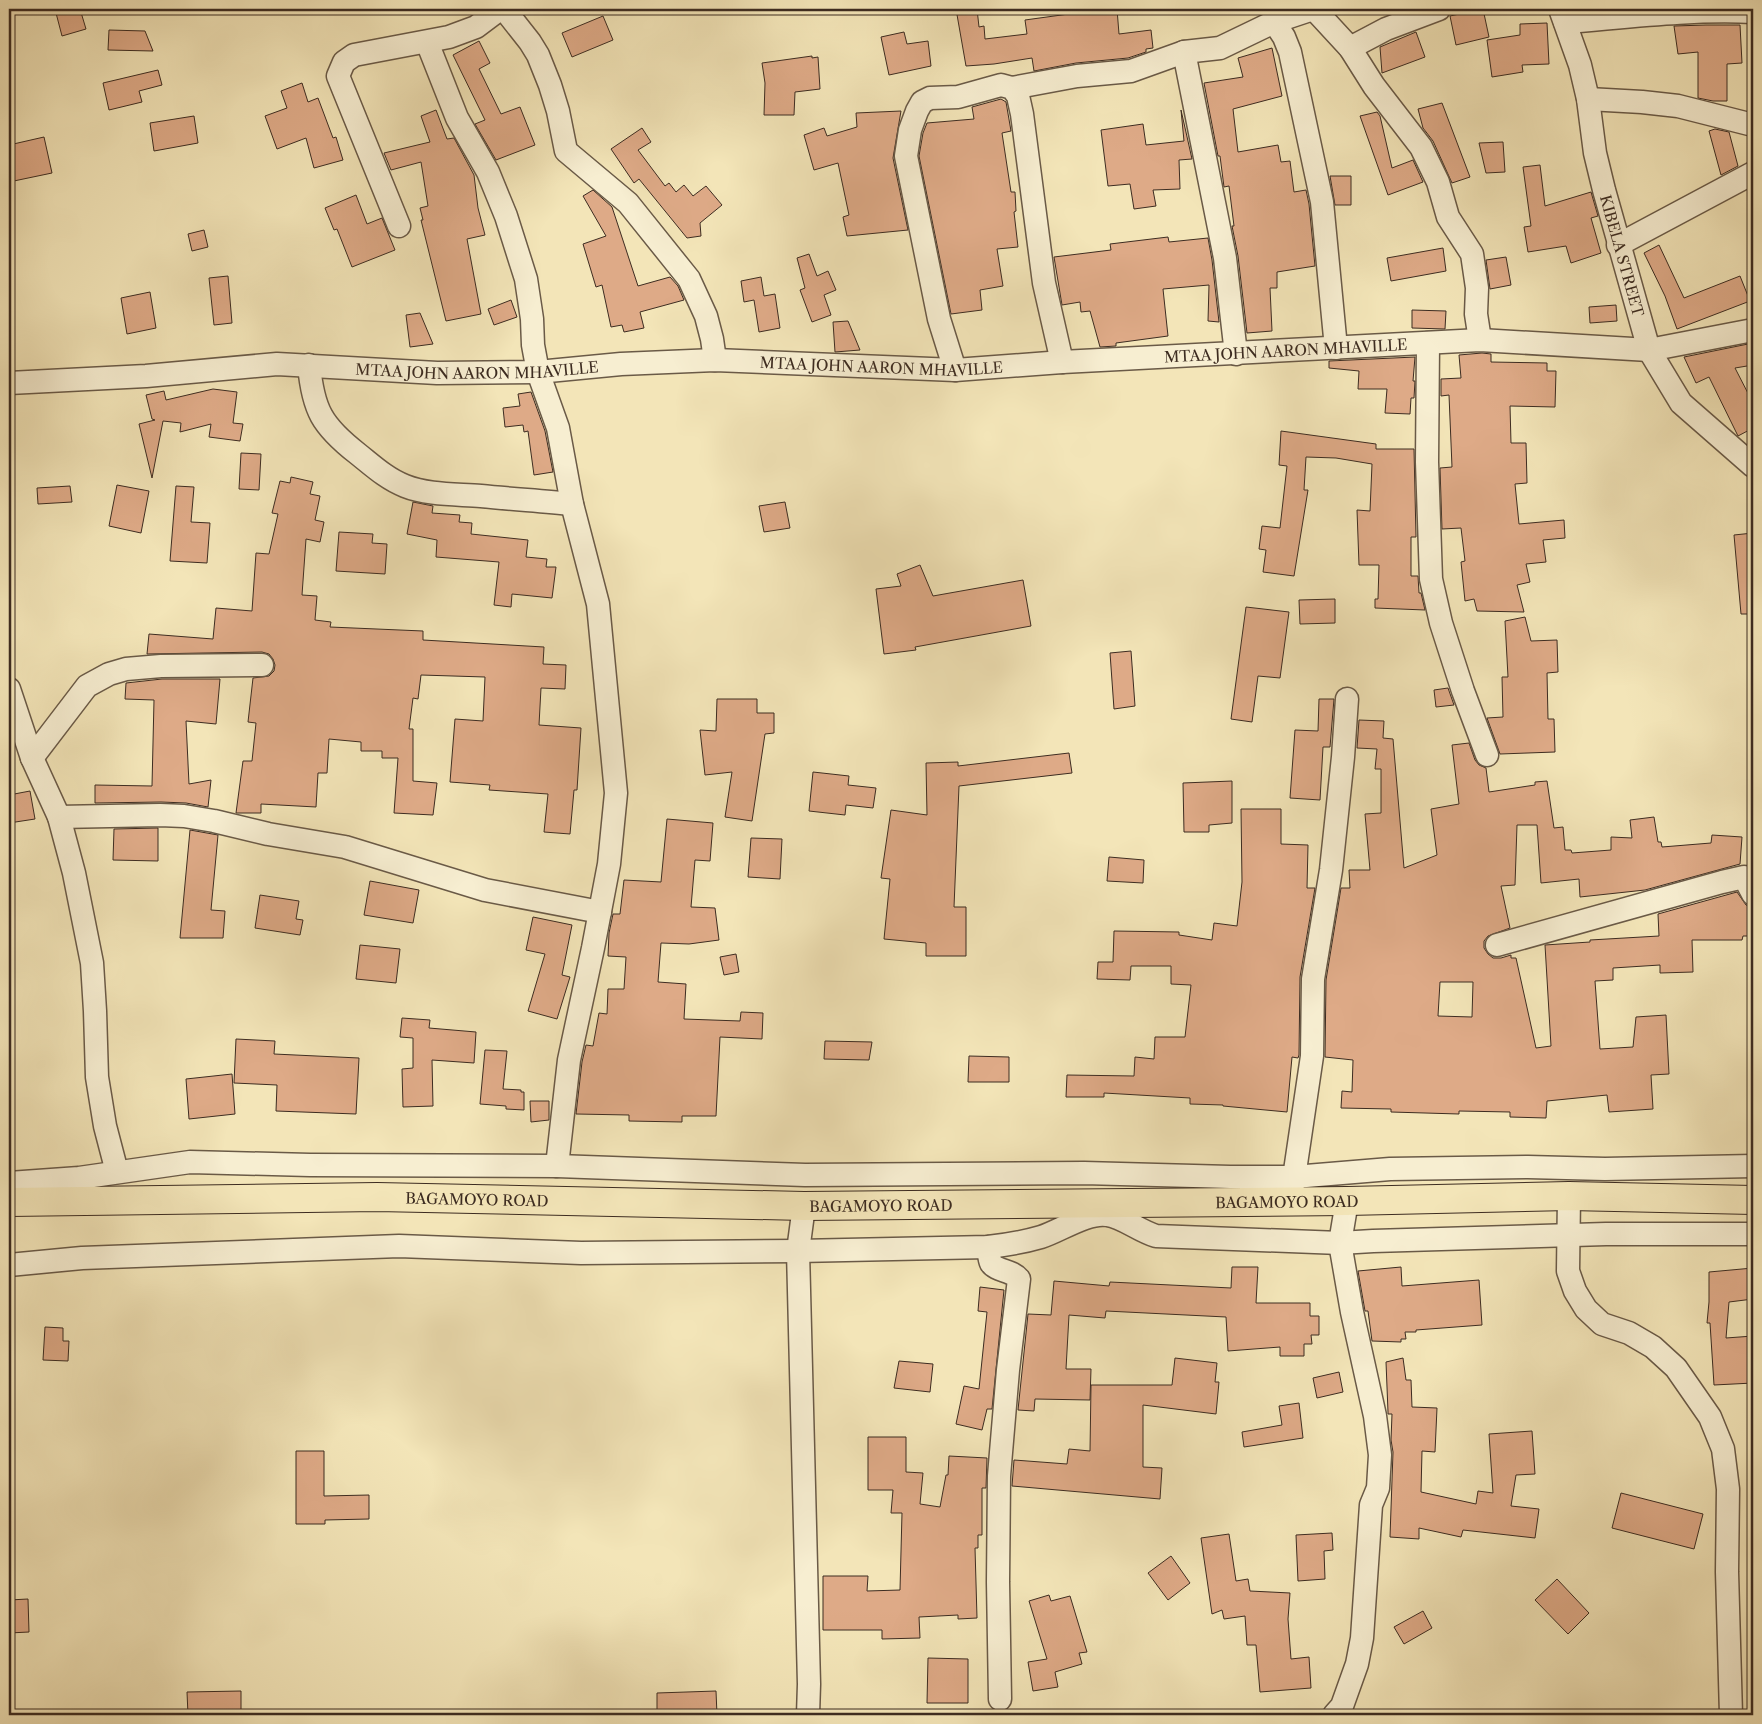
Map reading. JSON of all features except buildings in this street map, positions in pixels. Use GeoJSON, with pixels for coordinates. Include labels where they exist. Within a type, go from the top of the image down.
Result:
{"type":"FeatureCollection","features":[{"type":"Feature","properties":{"kind":"highway","name":"BAGAMOYO ROAD"},"geometry":{"type":"LineString","coordinates":[[9,1202],[376,1198],[804,1206],[1106,1209],[1293,1189],[1347,1201],[1569,1196],[1753,1200]]}},
{"type":"Feature","properties":{"kind":"street"},"geometry":{"type":"LineString","coordinates":[[399,226],[338,76],[344,62],[354,55],[449,37],[476,27],[500,9]]}},
{"type":"Feature","properties":{"kind":"street"},"geometry":{"type":"LineString","coordinates":[[504,9],[538,55],[555,102],[566,151],[628,204],[689,280],[706,316],[712,339],[714,360]]}},
{"type":"Feature","properties":{"kind":"street"},"geometry":{"type":"LineString","coordinates":[[955,370],[939,319],[906,156],[910,130],[922,102],[930,98],[958,98],[1001,85],[1012,88],[1077,76],[1131,71],[1184,52],[1220,48],[1274,22],[1314,9],[1350,48],[1374,86],[1421,147],[1438,182],[1448,217],[1472,254],[1477,288],[1476,314],[1480,340]]}},
{"type":"Feature","properties":{"kind":"street"},"geometry":{"type":"LineString","coordinates":[[1350,48],[1386,30],[1439,9]]}},
{"type":"Feature","properties":{"kind":"street"},"geometry":{"type":"LineString","coordinates":[[1563,15],[1716,10],[1753,12]]}},
{"type":"Feature","properties":{"kind":"street","name":"KIBELA STREET"},"geometry":{"type":"LineString","coordinates":[[1563,15],[1580,65],[1588,99],[1595,153],[1618,245],[1649,350],[1681,403],[1753,466]]}},
{"type":"Feature","properties":{"kind":"street"},"geometry":{"type":"LineString","coordinates":[[1274,22],[1284,37],[1290,52],[1322,202],[1336,348]]}},
{"type":"Feature","properties":{"kind":"street"},"geometry":{"type":"LineString","coordinates":[[427,42],[457,118],[488,172],[506,216],[526,279],[532,319],[533,345],[538,372],[558,428],[572,504],[598,604],[616,792],[609,864],[569,1060],[557,1166]]}},
{"type":"Feature","properties":{"kind":"street"},"geometry":{"type":"LineString","coordinates":[[1184,52],[1225,258],[1236,354]]}},
{"type":"Feature","properties":{"kind":"street"},"geometry":{"type":"LineString","coordinates":[[1012,88],[1018,96],[1022,114],[1044,284],[1062,362]]}},
{"type":"Feature","properties":{"kind":"street"},"geometry":{"type":"LineString","coordinates":[[1588,99],[1678,106],[1753,125]]}},
{"type":"Feature","properties":{"kind":"street"},"geometry":{"type":"LineString","coordinates":[[1618,245],[1753,173]]}},
{"type":"Feature","properties":{"kind":"street","name":"MTAA JOHN AARON MHAVILLE"},"geometry":{"type":"LineString","coordinates":[[9,383],[146,376],[277,364],[309,364],[340,368],[437,373],[538,372],[621,364],[714,360],[955,370],[1062,362],[1480,340],[1649,350],[1753,330]]}},
{"type":"Feature","properties":{"kind":"street"},"geometry":{"type":"LineString","coordinates":[[1428,343],[1426,462],[1431,579],[1441,623],[1463,691],[1487,755]]}},
{"type":"Feature","properties":{"kind":"street"},"geometry":{"type":"LineString","coordinates":[[309,364],[311,390],[318,411],[328,428],[383,475],[407,486],[442,493],[572,504]]}},
{"type":"Feature","properties":{"kind":"street"},"geometry":{"type":"LineString","coordinates":[[32,758],[87,686],[109,674],[126,669],[161,666],[262,666]]}},
{"type":"Feature","properties":{"kind":"street"},"geometry":{"type":"LineString","coordinates":[[9,689],[32,758],[59,817],[74,874],[92,963],[96,1077],[105,1126],[117,1172]]}},
{"type":"Feature","properties":{"kind":"street"},"geometry":{"type":"LineString","coordinates":[[1293,1189],[1312,1056],[1312,979],[1330,870],[1343,757],[1347,699]]}},
{"type":"Feature","properties":{"kind":"street"},"geometry":{"type":"LineString","coordinates":[[59,817],[160,815],[214,820],[268,834],[345,847],[486,890],[600,912]]}},
{"type":"Feature","properties":{"kind":"street"},"geometry":{"type":"LineString","coordinates":[[1497,945],[1722,882],[1744,878],[1753,894]]}},
{"type":"Feature","properties":{"kind":"street"},"geometry":{"type":"LineString","coordinates":[[9,1183],[79,1178],[190,1162],[310,1165],[557,1166],[805,1175],[1084,1173],[1230,1177],[1293,1189],[1390,1169],[1528,1167],[1605,1169],[1753,1166]]}},
{"type":"Feature","properties":{"kind":"street"},"geometry":{"type":"LineString","coordinates":[[1569,1196],[1568,1271],[1575,1291],[1586,1309],[1602,1324],[1629,1333],[1652,1347],[1676,1368],[1710,1418],[1723,1450],[1728,1489],[1727,1572],[1731,1715]]}},
{"type":"Feature","properties":{"kind":"street"},"geometry":{"type":"LineString","coordinates":[[1334,1715],[1342,1706],[1357,1664],[1362,1638],[1371,1505],[1378,1488],[1380,1455],[1340,1243],[1347,1201]]}},
{"type":"Feature","properties":{"kind":"street"},"geometry":{"type":"LineString","coordinates":[[804,1206],[798,1251],[809,1684],[808,1715]]}},
{"type":"Feature","properties":{"kind":"street"},"geometry":{"type":"LineString","coordinates":[[9,1265],[82,1258],[399,1246],[581,1253],[988,1247],[1042,1237],[1106,1209],[1118,1218],[1144,1232],[1156,1236],[1340,1243],[1568,1235],[1753,1234]]}},
{"type":"Feature","properties":{"kind":"street"},"geometry":{"type":"LineString","coordinates":[[988,1247],[990,1261],[993,1265],[1015,1274],[1019,1279],[1008,1370],[999,1476],[1000,1699]]}}]}
